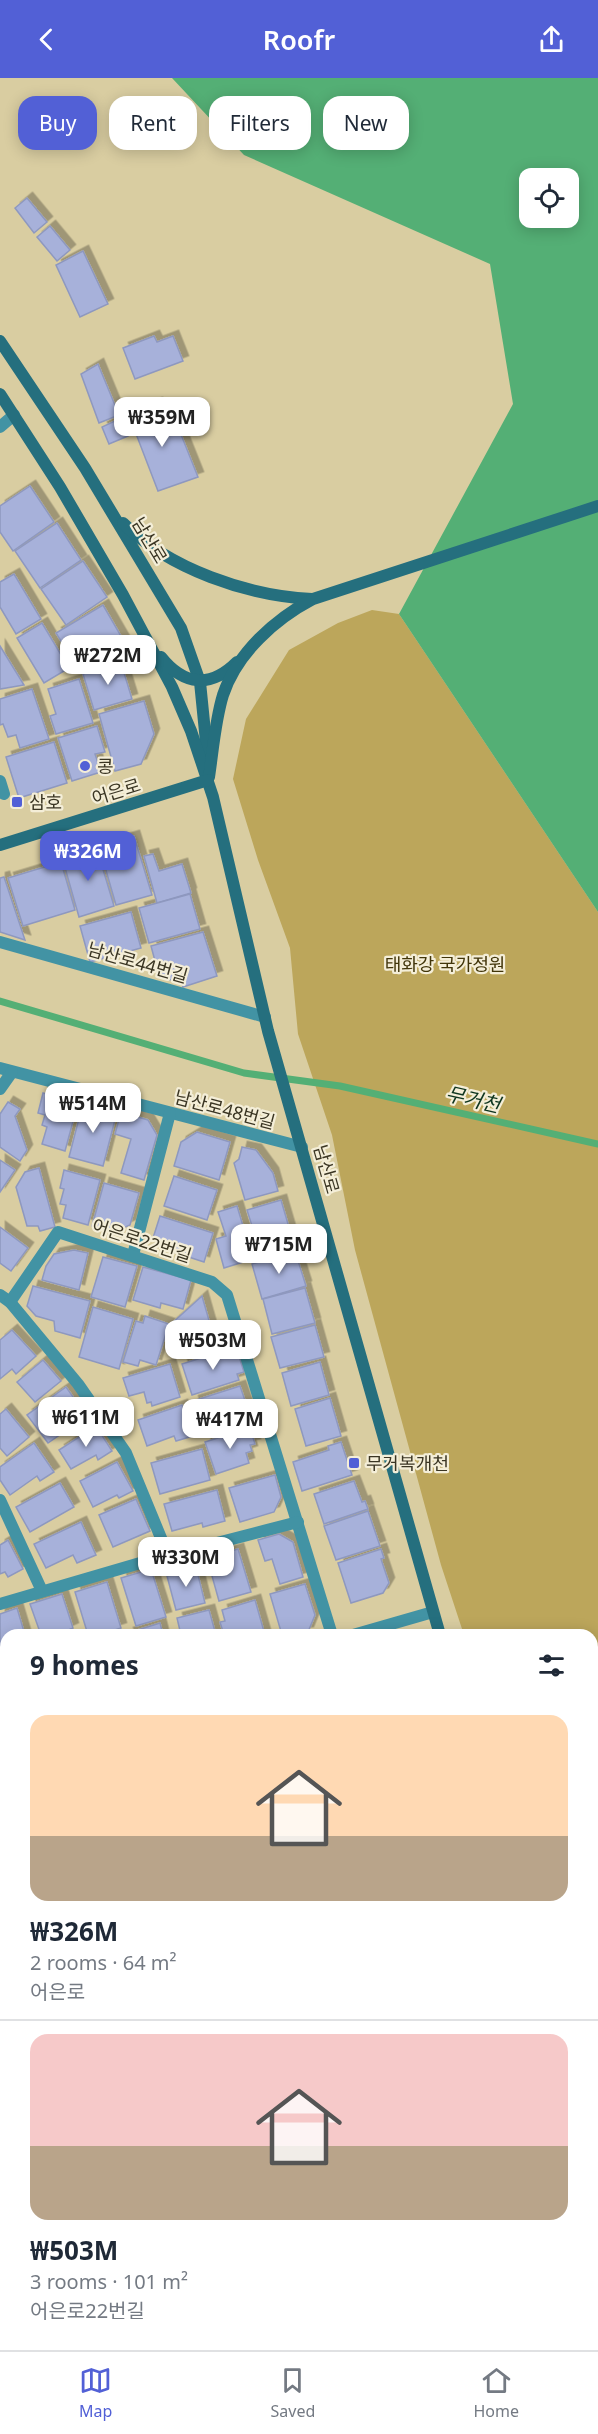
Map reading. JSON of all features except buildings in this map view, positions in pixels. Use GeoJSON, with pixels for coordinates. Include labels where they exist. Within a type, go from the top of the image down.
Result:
{"type":"FeatureCollection","features":[{"type":"Feature","properties":{"kind":"main road","name":"남산로"},"geometry":{"type":"LineString","coordinates":[[0,341],[56,422],[181,628],[200,682],[207,726],[208,780]]}},
{"type":"Feature","properties":{"kind":"main road","name":"남산로"},"geometry":{"type":"LineString","coordinates":[[0,394],[75,513],[151,644],[191,731],[208,780],[268,1030],[439,1629]]}},
{"type":"Feature","properties":{"kind":"main road"},"geometry":{"type":"LineString","coordinates":[[0,399],[14,415]]}},
{"type":"Feature","properties":{"kind":"main road"},"geometry":{"type":"LineString","coordinates":[[151,644],[165,662],[183,677],[200,682],[216,678],[231,668],[282,619],[313,599],[598,506]]}},
{"type":"Feature","properties":{"kind":"main road"},"geometry":{"type":"LineString","coordinates":[[111,511],[148,545],[188,568],[267,594],[313,599]]}},
{"type":"Feature","properties":{"kind":"main road"},"geometry":{"type":"LineString","coordinates":[[208,780],[224,695],[247,653]]}},
{"type":"Feature","properties":{"kind":"main road","name":"어은로"},"geometry":{"type":"LineString","coordinates":[[0,845],[208,780]]}},
{"type":"Feature","properties":{"kind":"street"},"geometry":{"type":"LineString","coordinates":[[0,427],[14,415]]}},
{"type":"Feature","properties":{"kind":"street"},"geometry":{"type":"LineString","coordinates":[[0,781],[4,794]]}},
{"type":"Feature","properties":{"kind":"street","name":"남산로44번길"},"geometry":{"type":"LineString","coordinates":[[0,942],[266,1017]]}},
{"type":"Feature","properties":{"kind":"street"},"geometry":{"type":"LineString","coordinates":[[0,1089],[6,1070]]}},
{"type":"Feature","properties":{"kind":"street","name":"남산로48번길"},"geometry":{"type":"LineString","coordinates":[[6,1070],[302,1147]]}},
{"type":"Feature","properties":{"kind":"street"},"geometry":{"type":"LineString","coordinates":[[133,1255],[170,1113]]}},
{"type":"Feature","properties":{"kind":"street","name":"어은로22번길"},"geometry":{"type":"LineString","coordinates":[[168,1555],[126,1453],[78,1384],[5,1299],[58,1232],[213,1282],[227,1294],[330,1629]]}},
{"type":"Feature","properties":{"kind":"street"},"geometry":{"type":"LineString","coordinates":[[0,1500],[42,1591]]}},
{"type":"Feature","properties":{"kind":"street"},"geometry":{"type":"LineString","coordinates":[[0,1605],[168,1555],[298,1522]]}},
{"type":"Feature","properties":{"kind":"street"},"geometry":{"type":"LineString","coordinates":[[374,1629],[434,1612]]}},
{"type":"Feature","properties":{"kind":"green space","name":"태화강 국가정원"},"geometry":{"type":"Polygon","coordinates":[[[372,610],[399,614],[598,912],[598,1629],[462,1629],[441,1565],[355,1250],[332,1135],[298,1034],[290,948],[258,860],[233,779],[246,719],[289,650],[338,623],[372,610]]]}},
{"type":"Feature","properties":{"kind":"shaded area"},"geometry":{"type":"Polygon","coordinates":[[[172,78],[598,78],[598,912],[399,614],[513,404],[490,264],[244,155],[239,150],[311,150],[311,96],[209,96],[209,118],[197,105],[197,96],[189,96],[172,78]]]}},
{"type":"Feature","properties":{"kind":"waterway","name":"무거천"},"geometry":{"type":"LineString","coordinates":[[0,1001],[244,1073],[340,1086],[598,1144]]}},
{"type":"Feature","properties":{"kind":"place","name":"콩"},"geometry":{"type":"Point","coordinates":[85,766]}},
{"type":"Feature","properties":{"kind":"place","name":"삼호"},"geometry":{"type":"Point","coordinates":[17,802]}},
{"type":"Feature","properties":{"kind":"place","name":"무거복개천"},"geometry":{"type":"Point","coordinates":[354,1463]}}]}
